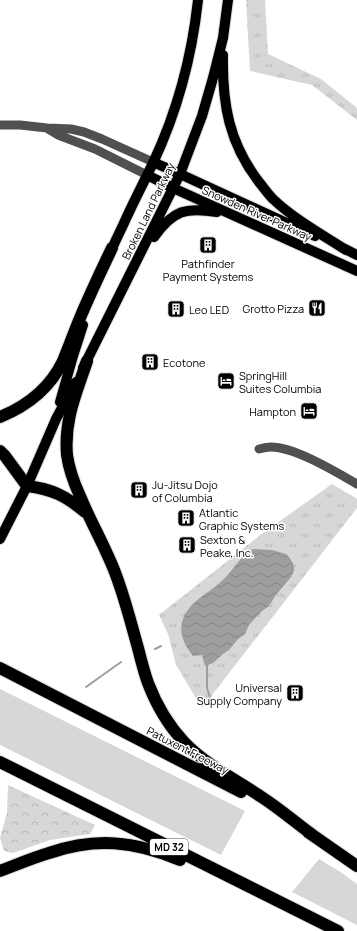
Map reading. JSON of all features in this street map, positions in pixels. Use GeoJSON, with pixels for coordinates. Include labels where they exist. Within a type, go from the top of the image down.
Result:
{"type":"FeatureCollection","features":[{"type":"Feature","properties":{"kind":"highway"},"geometry":{"type":"LineString","coordinates":[[0,417],[26,404],[39,393],[55,374],[62,362],[79,320],[112,248]]}},
{"type":"Feature","properties":{"kind":"highway"},"geometry":{"type":"LineString","coordinates":[[87,361],[70,411],[67,426],[66,440],[71,473],[87,514],[110,560],[125,600],[148,682],[154,698],[174,730],[189,747],[314,836]]}},
{"type":"Feature","properties":{"kind":"highway"},"geometry":{"type":"LineString","coordinates":[[0,451],[27,486],[64,496],[87,514]]}},
{"type":"Feature","properties":{"kind":"highway","name":"Patuxent Freeway"},"geometry":{"type":"LineString","coordinates":[[0,668],[262,803],[314,836],[357,866]]}},
{"type":"Feature","properties":{"kind":"highway","name":"MD 32"},"geometry":{"type":"LineString","coordinates":[[0,762],[338,931]]}},
{"type":"Feature","properties":{"kind":"highway"},"geometry":{"type":"LineString","coordinates":[[0,871],[49,852],[82,844],[117,843],[137,846],[162,853],[283,904]]}},
{"type":"Feature","properties":{"kind":"main road","name":"Broken Land Parkway"},"geometry":{"type":"LineString","coordinates":[[56,419],[84,320],[112,248],[163,140],[176,106],[186,70],[198,0]]}},
{"type":"Feature","properties":{"kind":"main road","name":"Broken Land Parkway"},"geometry":{"type":"LineString","coordinates":[[0,538],[27,486],[56,419],[87,361],[180,174],[202,116],[213,78],[223,38],[228,0]]}},
{"type":"Feature","properties":{"kind":"main road"},"geometry":{"type":"LineString","coordinates":[[223,38],[223,85],[227,112],[231,130],[238,147],[253,174],[272,198],[291,214],[346,250]]}},
{"type":"Feature","properties":{"kind":"main road","name":"Snowden River Parkway"},"geometry":{"type":"LineString","coordinates":[[153,162],[357,255]]}},
{"type":"Feature","properties":{"kind":"main road","name":"Snowden River Parkway"},"geometry":{"type":"LineString","coordinates":[[147,175],[357,271]]}},
{"type":"Feature","properties":{"kind":"main road"},"geometry":{"type":"LineString","coordinates":[[138,260],[165,223],[179,214],[188,210],[203,210],[233,215]]}},
{"type":"Feature","properties":{"kind":"street"},"geometry":{"type":"LineString","coordinates":[[0,126],[71,128],[102,139],[153,162]]}},
{"type":"Feature","properties":{"kind":"street"},"geometry":{"type":"LineString","coordinates":[[47,128],[58,135],[95,149],[147,175]]}},
{"type":"Feature","properties":{"kind":"street"},"geometry":{"type":"LineString","coordinates":[[259,449],[271,447],[292,451],[357,484]]}},
{"type":"Feature","properties":{"kind":"green space"},"geometry":{"type":"Polygon","coordinates":[[[246,0],[265,0],[268,54],[321,79],[357,108],[357,120],[312,85],[250,71],[246,0]]]}},
{"type":"Feature","properties":{"kind":"green space"},"geometry":{"type":"Polygon","coordinates":[[[332,484],[357,499],[357,508],[202,708],[176,665],[168,634],[159,615],[263,533],[332,484]]]}},
{"type":"Feature","properties":{"kind":"green space"},"geometry":{"type":"Polygon","coordinates":[[[0,689],[245,811],[221,855],[0,745],[0,689]]]}},
{"type":"Feature","properties":{"kind":"green space"},"geometry":{"type":"Polygon","coordinates":[[[8,785],[95,825],[90,834],[50,840],[13,853],[4,851],[0,838],[7,813],[8,785]]]}},
{"type":"Feature","properties":{"kind":"green space"},"geometry":{"type":"Polygon","coordinates":[[[319,859],[357,884],[357,925],[292,892],[319,859]]]}},
{"type":"Feature","properties":{"kind":"water"},"geometry":{"type":"Polygon","coordinates":[[[253,549],[272,550],[286,554],[294,566],[294,571],[269,606],[249,625],[245,634],[213,663],[205,666],[202,655],[193,656],[184,642],[181,629],[182,622],[185,615],[195,602],[221,582],[241,559],[253,549]]]}},
{"type":"Feature","properties":{"kind":"waterway"},"geometry":{"type":"LineString","coordinates":[[155,649],[161,646]]}},
{"type":"Feature","properties":{"kind":"waterway"},"geometry":{"type":"LineString","coordinates":[[86,687],[121,662]]}},
{"type":"Feature","properties":{"kind":"waterway"},"geometry":{"type":"LineString","coordinates":[[207,666],[207,688],[211,701]]}},
{"type":"Feature","properties":{"kind":"place","name":"Pathfinder Payment Systems"},"geometry":{"type":"Point","coordinates":[208,245]}},
{"type":"Feature","properties":{"kind":"place","name":"Grotto Pizza"},"geometry":{"type":"Point","coordinates":[317,308]}},
{"type":"Feature","properties":{"kind":"place","name":"Leo LED"},"geometry":{"type":"Point","coordinates":[176,309]}},
{"type":"Feature","properties":{"kind":"place","name":"Ecotone"},"geometry":{"type":"Point","coordinates":[150,362]}},
{"type":"Feature","properties":{"kind":"place","name":"SpringHill Suites Columbia"},"geometry":{"type":"Point","coordinates":[226,381]}},
{"type":"Feature","properties":{"kind":"place","name":"Hampton"},"geometry":{"type":"Point","coordinates":[309,411]}},
{"type":"Feature","properties":{"kind":"place","name":"Ju-Jitsu Dojo of Columbia"},"geometry":{"type":"Point","coordinates":[139,490]}},
{"type":"Feature","properties":{"kind":"place","name":"Atlantic Graphic Systems"},"geometry":{"type":"Point","coordinates":[186,518]}},
{"type":"Feature","properties":{"kind":"place","name":"Sexton & Peake, Inc."},"geometry":{"type":"Point","coordinates":[187,545]}},
{"type":"Feature","properties":{"kind":"place","name":"Universal Supply Company"},"geometry":{"type":"Point","coordinates":[295,693]}}]}
